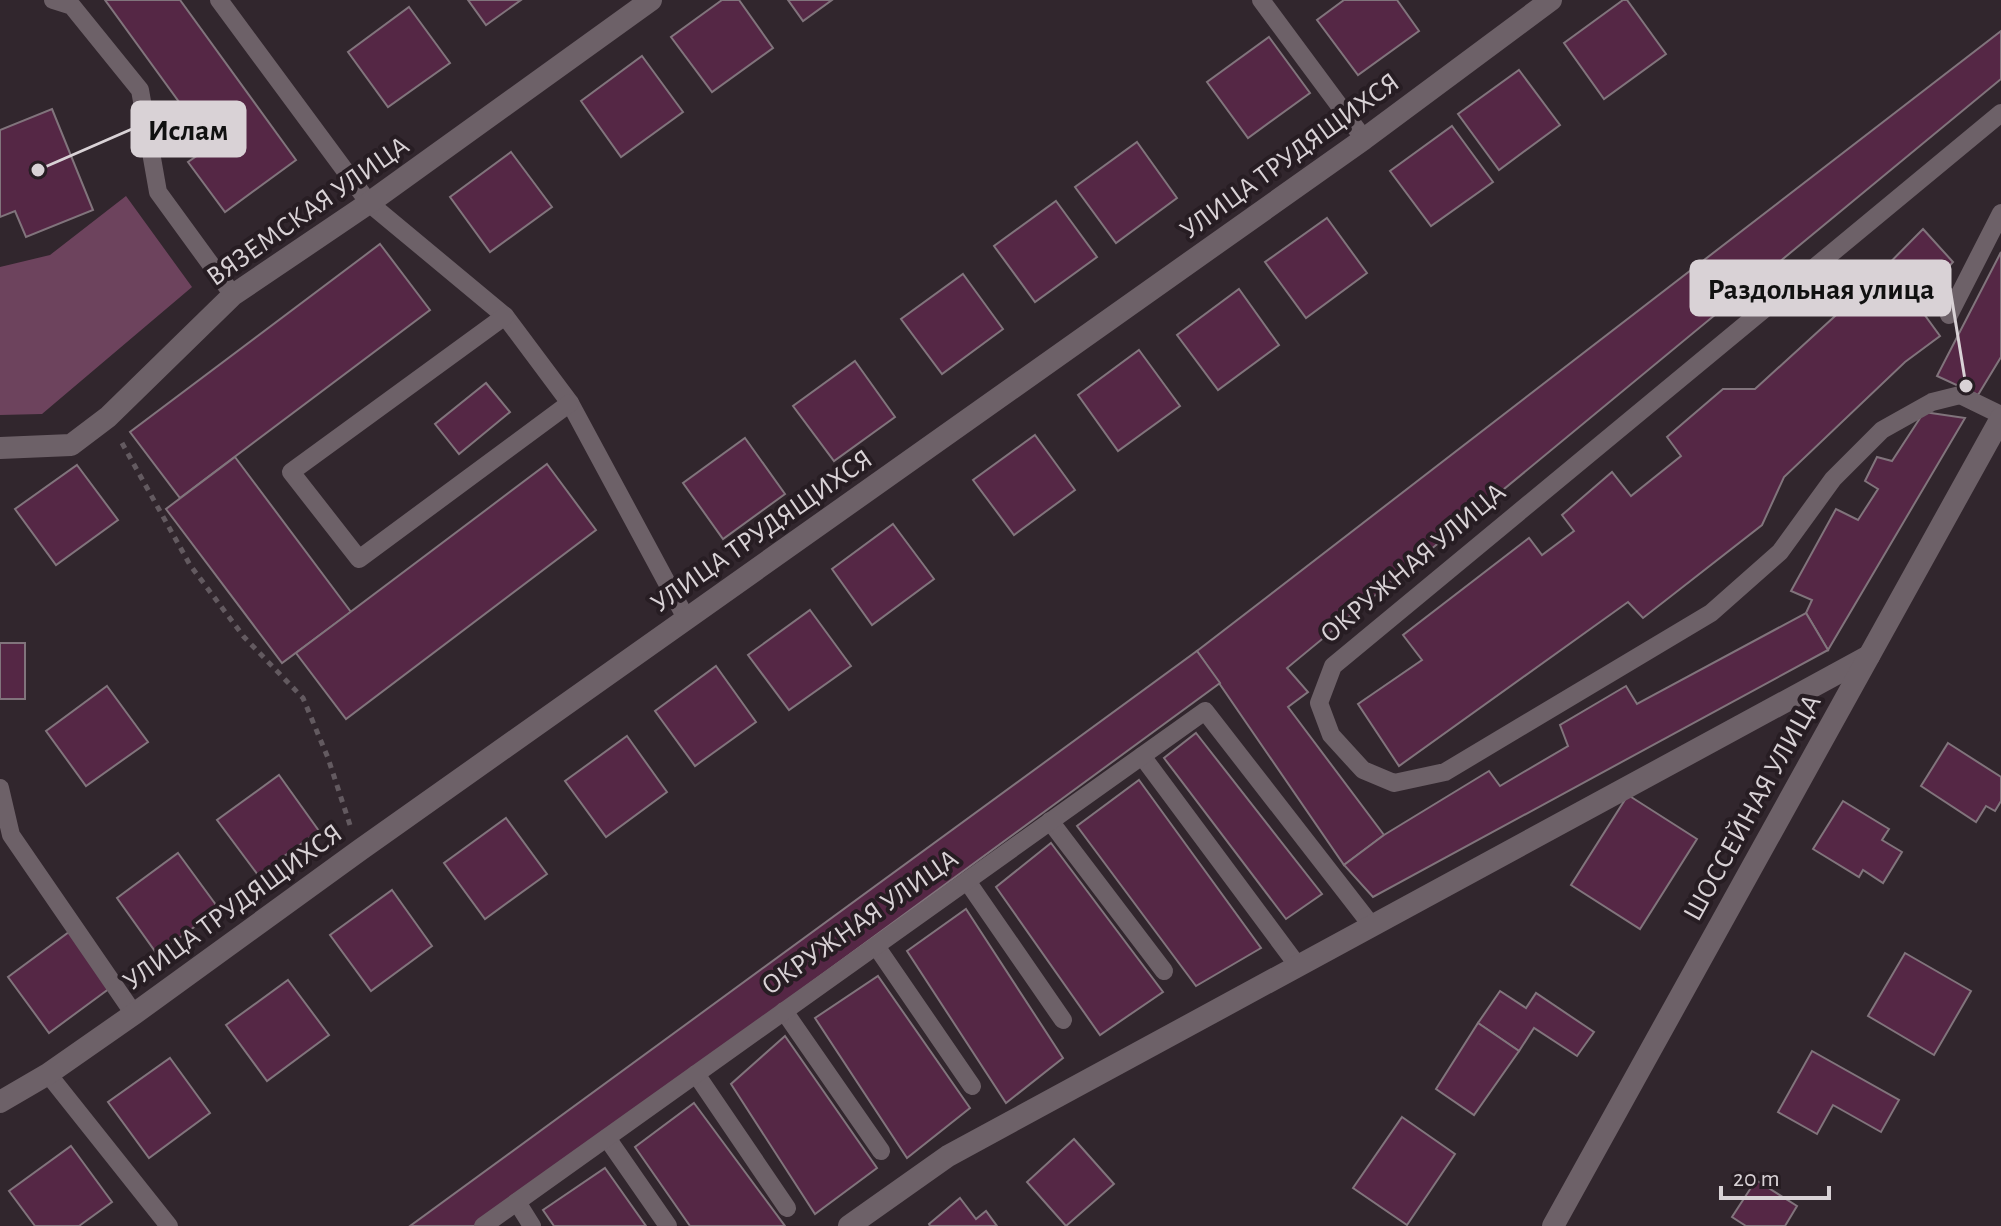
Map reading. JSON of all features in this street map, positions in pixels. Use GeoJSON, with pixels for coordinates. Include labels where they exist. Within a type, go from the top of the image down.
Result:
{"type":"FeatureCollection","features":[{"type":"Feature","properties":{"kind":"street","name":"ВЯЗЕМСКАЯ УЛИЦА"},"geometry":{"type":"LineString","coordinates":[[0,448],[71,445],[108,417],[233,295],[369,203],[651,0]]}},
{"type":"Feature","properties":{"kind":"street","name":"УЛИЦА ТРУДЯЩИХСЯ"},"geometry":{"type":"LineString","coordinates":[[0,1102],[48,1074],[134,1014],[360,850],[1364,139],[1551,0]]}},
{"type":"Feature","properties":{"kind":"street","name":"ШОССЕЙНАЯ УЛИЦА"},"geometry":{"type":"LineString","coordinates":[[1553,1226],[2001,417]]}},
{"type":"Feature","properties":{"kind":"street"},"geometry":{"type":"LineString","coordinates":[[849,1226],[948,1156],[1869,656]]}},
{"type":"Feature","properties":{"kind":"lane"},"geometry":{"type":"LineString","coordinates":[[53,0],[72,6],[140,90],[158,192],[233,295]]}},
{"type":"Feature","properties":{"kind":"lane"},"geometry":{"type":"LineString","coordinates":[[219,0],[369,203],[505,316],[570,403],[687,620]]}},
{"type":"Feature","properties":{"kind":"lane"},"geometry":{"type":"LineString","coordinates":[[1261,0],[1364,139]]}},
{"type":"Feature","properties":{"kind":"lane","name":"ОКРУЖНАЯ УЛИЦА"},"geometry":{"type":"LineString","coordinates":[[2001,113],[1333,666],[1319,703],[1331,735],[1363,770],[1394,783],[1445,772],[1711,613],[1780,552],[1833,479],[1882,430],[1932,402],[1960,395],[2001,417]]}},
{"type":"Feature","properties":{"kind":"lane"},"geometry":{"type":"LineString","coordinates":[[1949,315],[2001,213]]}},
{"type":"Feature","properties":{"kind":"lane"},"geometry":{"type":"LineString","coordinates":[[505,316],[291,472],[359,559],[570,403]]}},
{"type":"Feature","properties":{"kind":"lane","name":"ОКРУЖНАЯ УЛИЦА"},"geometry":{"type":"LineString","coordinates":[[483,1226],[1205,711],[1372,926]]}},
{"type":"Feature","properties":{"kind":"lane"},"geometry":{"type":"LineString","coordinates":[[1142,756],[1298,966]]}},
{"type":"Feature","properties":{"kind":"lane"},"geometry":{"type":"LineString","coordinates":[[0,788],[11,835],[134,1014]]}},
{"type":"Feature","properties":{"kind":"lane"},"geometry":{"type":"LineString","coordinates":[[1050,821],[1164,971]]}},
{"type":"Feature","properties":{"kind":"lane"},"geometry":{"type":"LineString","coordinates":[[967,881],[1063,1020]]}},
{"type":"Feature","properties":{"kind":"lane"},"geometry":{"type":"LineString","coordinates":[[876,946],[972,1086]]}},
{"type":"Feature","properties":{"kind":"lane"},"geometry":{"type":"LineString","coordinates":[[784,1011],[881,1151]]}},
{"type":"Feature","properties":{"kind":"lane"},"geometry":{"type":"LineString","coordinates":[[48,1074],[169,1226]]}},
{"type":"Feature","properties":{"kind":"lane"},"geometry":{"type":"LineString","coordinates":[[696,1074],[787,1208]]}},
{"type":"Feature","properties":{"kind":"lane"},"geometry":{"type":"LineString","coordinates":[[607,1138],[668,1226]]}},
{"type":"Feature","properties":{"kind":"lane"},"geometry":{"type":"LineString","coordinates":[[517,1202],[532,1226]]}},
{"type":"Feature","properties":{"kind":"path"},"geometry":{"type":"LineString","coordinates":[[108,417],[190,565],[244,637],[303,698],[360,850]]}},
{"type":"Feature","properties":{"kind":"shaded area"},"geometry":{"type":"Polygon","coordinates":[[[126,196],[192,287],[42,414],[0,415],[0,267],[50,255],[126,196]]]}},
{"type":"Feature","properties":{"kind":"building"},"geometry":{"type":"Polygon","coordinates":[[[105,0],[180,0],[296,160],[225,212],[188,162],[211,146],[105,0]]]}},
{"type":"Feature","properties":{"kind":"building"},"geometry":{"type":"Polygon","coordinates":[[[468,0],[521,0],[486,25],[468,0]]]}},
{"type":"Feature","properties":{"kind":"building"},"geometry":{"type":"Polygon","coordinates":[[[722,0],[739,0],[773,48],[712,92],[671,37],[722,0]]]}},
{"type":"Feature","properties":{"kind":"building"},"geometry":{"type":"Polygon","coordinates":[[[788,0],[832,0],[803,21],[788,0]]]}},
{"type":"Feature","properties":{"kind":"building"},"geometry":{"type":"Polygon","coordinates":[[[1344,0],[1397,0],[1419,31],[1358,75],[1317,20],[1344,0]]]}},
{"type":"Feature","properties":{"kind":"building"},"geometry":{"type":"Polygon","coordinates":[[[1627,0],[1666,54],[1604,99],[1564,43],[1627,0]]]}},
{"type":"Feature","properties":{"kind":"building"},"geometry":{"type":"Polygon","coordinates":[[[409,7],[450,63],[388,107],[348,52],[409,7]]]}},
{"type":"Feature","properties":{"kind":"building"},"geometry":{"type":"Polygon","coordinates":[[[2001,31],[2001,79],[1287,668],[1308,692],[1288,707],[1384,835],[1344,865],[1197,651],[2001,31]]]}},
{"type":"Feature","properties":{"kind":"building"},"geometry":{"type":"Polygon","coordinates":[[[1269,37],[1310,93],[1248,138],[1207,82],[1269,37]]]}},
{"type":"Feature","properties":{"kind":"building"},"geometry":{"type":"Polygon","coordinates":[[[642,56],[683,112],[621,157],[581,101],[642,56]]]}},
{"type":"Feature","properties":{"kind":"building"},"geometry":{"type":"Polygon","coordinates":[[[1519,70],[1560,125],[1499,170],[1458,114],[1519,70]]]}},
{"type":"Feature","properties":{"kind":"building"},"geometry":{"type":"Polygon","coordinates":[[[52,109],[93,210],[26,237],[15,211],[0,217],[0,130],[52,109]]]}},
{"type":"Feature","properties":{"kind":"building"},"geometry":{"type":"Polygon","coordinates":[[[1452,126],[1493,182],[1431,226],[1390,171],[1452,126]]]}},
{"type":"Feature","properties":{"kind":"building"},"geometry":{"type":"Polygon","coordinates":[[[1137,142],[1177,198],[1116,243],[1075,187],[1137,142]]]}},
{"type":"Feature","properties":{"kind":"building"},"geometry":{"type":"Polygon","coordinates":[[[511,152],[552,207],[490,252],[450,197],[511,152]]]}},
{"type":"Feature","properties":{"kind":"building"},"geometry":{"type":"Polygon","coordinates":[[[1056,201],[1097,257],[1035,302],[994,246],[1056,201]]]}},
{"type":"Feature","properties":{"kind":"building"},"geometry":{"type":"Polygon","coordinates":[[[1327,218],[1367,273],[1306,318],[1265,262],[1327,218]]]}},
{"type":"Feature","properties":{"kind":"building"},"geometry":{"type":"Polygon","coordinates":[[[1923,229],[1953,262],[1916,303],[1940,336],[1905,362],[1784,477],[1762,525],[1643,618],[1628,602],[1399,766],[1358,704],[1422,660],[1403,635],[1529,538],[1542,555],[1574,531],[1562,515],[1612,472],[1631,496],[1681,456],[1667,437],[1723,389],[1755,389],[1857,296],[1923,229]]]}},
{"type":"Feature","properties":{"kind":"building"},"geometry":{"type":"Polygon","coordinates":[[[380,244],[430,310],[180,498],[130,432],[380,244]]]}},
{"type":"Feature","properties":{"kind":"building"},"geometry":{"type":"Polygon","coordinates":[[[2001,252],[2001,357],[1978,395],[1937,376],[2001,252]]]}},
{"type":"Feature","properties":{"kind":"building"},"geometry":{"type":"Polygon","coordinates":[[[963,274],[1003,329],[942,374],[901,319],[963,274]]]}},
{"type":"Feature","properties":{"kind":"building"},"geometry":{"type":"Polygon","coordinates":[[[1239,289],[1279,345],[1218,390],[1177,335],[1239,289]]]}},
{"type":"Feature","properties":{"kind":"building"},"geometry":{"type":"Polygon","coordinates":[[[1139,350],[1180,406],[1118,451],[1078,395],[1139,350]]]}},
{"type":"Feature","properties":{"kind":"building"},"geometry":{"type":"Polygon","coordinates":[[[855,361],[895,417],[834,461],[793,406],[855,361]]]}},
{"type":"Feature","properties":{"kind":"building"},"geometry":{"type":"Polygon","coordinates":[[[486,383],[510,412],[459,454],[435,424],[486,383]]]}},
{"type":"Feature","properties":{"kind":"building"},"geometry":{"type":"Polygon","coordinates":[[[1924,412],[1965,418],[1828,650],[1806,613],[1812,600],[1791,591],[1836,509],[1858,520],[1878,489],[1865,481],[1877,457],[1892,461],[1924,412]]]}},
{"type":"Feature","properties":{"kind":"building"},"geometry":{"type":"Polygon","coordinates":[[[1035,435],[1075,490],[1014,535],[973,480],[1035,435]]]}},
{"type":"Feature","properties":{"kind":"building"},"geometry":{"type":"Polygon","coordinates":[[[745,438],[785,494],[723,539],[683,483],[745,438]]]}},
{"type":"Feature","properties":{"kind":"building"},"geometry":{"type":"Polygon","coordinates":[[[235,457],[351,612],[282,663],[166,509],[235,457]]]}},
{"type":"Feature","properties":{"kind":"building"},"geometry":{"type":"Polygon","coordinates":[[[547,464],[596,530],[346,719],[296,653],[547,464]]]}},
{"type":"Feature","properties":{"kind":"building"},"geometry":{"type":"Polygon","coordinates":[[[77,465],[118,520],[56,565],[15,509],[77,465]]]}},
{"type":"Feature","properties":{"kind":"building"},"geometry":{"type":"Polygon","coordinates":[[[893,524],[934,579],[872,625],[832,569],[893,524]]]}},
{"type":"Feature","properties":{"kind":"building"},"geometry":{"type":"Polygon","coordinates":[[[810,610],[851,666],[789,710],[748,655],[810,610]]]}},
{"type":"Feature","properties":{"kind":"building"},"geometry":{"type":"Polygon","coordinates":[[[1806,613],[1828,650],[1373,897],[1344,865],[1384,835],[1489,771],[1500,786],[1568,746],[1560,725],[1626,686],[1637,704],[1806,613]]]}},
{"type":"Feature","properties":{"kind":"building"},"geometry":{"type":"Polygon","coordinates":[[[0,643],[25,643],[25,699],[0,699],[0,643]]]}},
{"type":"Feature","properties":{"kind":"building"},"geometry":{"type":"Polygon","coordinates":[[[1197,651],[1220,683],[479,1226],[410,1226],[1197,651]]]}},
{"type":"Feature","properties":{"kind":"building"},"geometry":{"type":"Polygon","coordinates":[[[716,666],[756,722],[695,766],[655,711],[716,666]]]}},
{"type":"Feature","properties":{"kind":"building"},"geometry":{"type":"Polygon","coordinates":[[[107,686],[148,742],[86,786],[46,731],[107,686]]]}},
{"type":"Feature","properties":{"kind":"building"},"geometry":{"type":"Polygon","coordinates":[[[1196,733],[1322,894],[1286,919],[1164,758],[1196,733]]]}},
{"type":"Feature","properties":{"kind":"building"},"geometry":{"type":"Polygon","coordinates":[[[627,736],[667,792],[606,837],[565,781],[627,736]]]}},
{"type":"Feature","properties":{"kind":"building"},"geometry":{"type":"Polygon","coordinates":[[[1948,743],[2001,777],[2001,801],[1995,811],[1986,806],[1976,822],[1921,786],[1948,743]]]}},
{"type":"Feature","properties":{"kind":"building"},"geometry":{"type":"Polygon","coordinates":[[[279,775],[319,831],[258,875],[217,820],[279,775]]]}},
{"type":"Feature","properties":{"kind":"building"},"geometry":{"type":"Polygon","coordinates":[[[1139,780],[1261,948],[1196,986],[1077,826],[1139,780]]]}},
{"type":"Feature","properties":{"kind":"building"},"geometry":{"type":"Polygon","coordinates":[[[1628,795],[1697,839],[1640,929],[1571,885],[1628,795]]]}},
{"type":"Feature","properties":{"kind":"building"},"geometry":{"type":"Polygon","coordinates":[[[1843,801],[1889,829],[1882,840],[1902,852],[1883,883],[1863,870],[1859,877],[1813,849],[1843,801]]]}},
{"type":"Feature","properties":{"kind":"building"},"geometry":{"type":"Polygon","coordinates":[[[506,818],[547,874],[485,919],[444,863],[506,818]]]}},
{"type":"Feature","properties":{"kind":"building"},"geometry":{"type":"Polygon","coordinates":[[[1051,843],[1163,992],[1100,1035],[996,887],[1051,843]]]}},
{"type":"Feature","properties":{"kind":"building"},"geometry":{"type":"Polygon","coordinates":[[[178,853],[219,909],[157,954],[117,898],[178,853]]]}},
{"type":"Feature","properties":{"kind":"building"},"geometry":{"type":"Polygon","coordinates":[[[392,890],[432,946],[371,991],[330,935],[392,890]]]}},
{"type":"Feature","properties":{"kind":"building"},"geometry":{"type":"Polygon","coordinates":[[[966,909],[1063,1058],[1006,1103],[907,951],[966,909]]]}},
{"type":"Feature","properties":{"kind":"building"},"geometry":{"type":"Polygon","coordinates":[[[69,932],[110,988],[49,1033],[8,977],[69,932]]]}},
{"type":"Feature","properties":{"kind":"building"},"geometry":{"type":"Polygon","coordinates":[[[1905,953],[1971,991],[1934,1055],[1868,1016],[1905,953]]]}},
{"type":"Feature","properties":{"kind":"building"},"geometry":{"type":"Polygon","coordinates":[[[878,976],[970,1108],[907,1158],[815,1018],[878,976]]]}},
{"type":"Feature","properties":{"kind":"building"},"geometry":{"type":"Polygon","coordinates":[[[288,980],[329,1035],[267,1081],[226,1025],[288,980]]]}},
{"type":"Feature","properties":{"kind":"building"},"geometry":{"type":"Polygon","coordinates":[[[1500,991],[1526,1008],[1536,993],[1594,1032],[1577,1056],[1534,1028],[1519,1051],[1478,1023],[1500,991]]]}},
{"type":"Feature","properties":{"kind":"building"},"geometry":{"type":"Polygon","coordinates":[[[1478,1023],[1519,1051],[1474,1115],[1436,1089],[1478,1023]]]}},
{"type":"Feature","properties":{"kind":"building"},"geometry":{"type":"Polygon","coordinates":[[[785,1036],[877,1168],[815,1214],[731,1084],[785,1036]]]}},
{"type":"Feature","properties":{"kind":"building"},"geometry":{"type":"Polygon","coordinates":[[[1812,1051],[1899,1100],[1881,1132],[1833,1105],[1817,1134],[1778,1112],[1812,1051]]]}},
{"type":"Feature","properties":{"kind":"building"},"geometry":{"type":"Polygon","coordinates":[[[170,1058],[210,1113],[149,1158],[108,1102],[170,1058]]]}},
{"type":"Feature","properties":{"kind":"building"},"geometry":{"type":"Polygon","coordinates":[[[694,1103],[785,1226],[690,1226],[635,1147],[694,1103]]]}},
{"type":"Feature","properties":{"kind":"building"},"geometry":{"type":"Polygon","coordinates":[[[1402,1117],[1455,1154],[1407,1225],[1353,1188],[1402,1117]]]}},
{"type":"Feature","properties":{"kind":"building"},"geometry":{"type":"Polygon","coordinates":[[[1074,1139],[1114,1184],[1066,1226],[1027,1182],[1074,1139]]]}},
{"type":"Feature","properties":{"kind":"building"},"geometry":{"type":"Polygon","coordinates":[[[71,1146],[112,1202],[79,1226],[35,1226],[9,1191],[71,1146]]]}},
{"type":"Feature","properties":{"kind":"building"},"geometry":{"type":"Polygon","coordinates":[[[605,1168],[646,1226],[554,1226],[543,1210],[605,1168]]]}},
{"type":"Feature","properties":{"kind":"building"},"geometry":{"type":"Polygon","coordinates":[[[1756,1180],[1797,1206],[1785,1226],[1746,1226],[1732,1217],[1756,1180]]]}},
{"type":"Feature","properties":{"kind":"building"},"geometry":{"type":"Polygon","coordinates":[[[960,1198],[976,1219],[986,1211],[997,1226],[930,1226],[960,1198]]]}},
{"type":"Feature","properties":{"kind":"place","name":"Ислам"},"geometry":{"type":"Point","coordinates":[38,170]}},
{"type":"Feature","properties":{"kind":"place","name":"Раздольная улица"},"geometry":{"type":"Point","coordinates":[1966,386]}}]}
